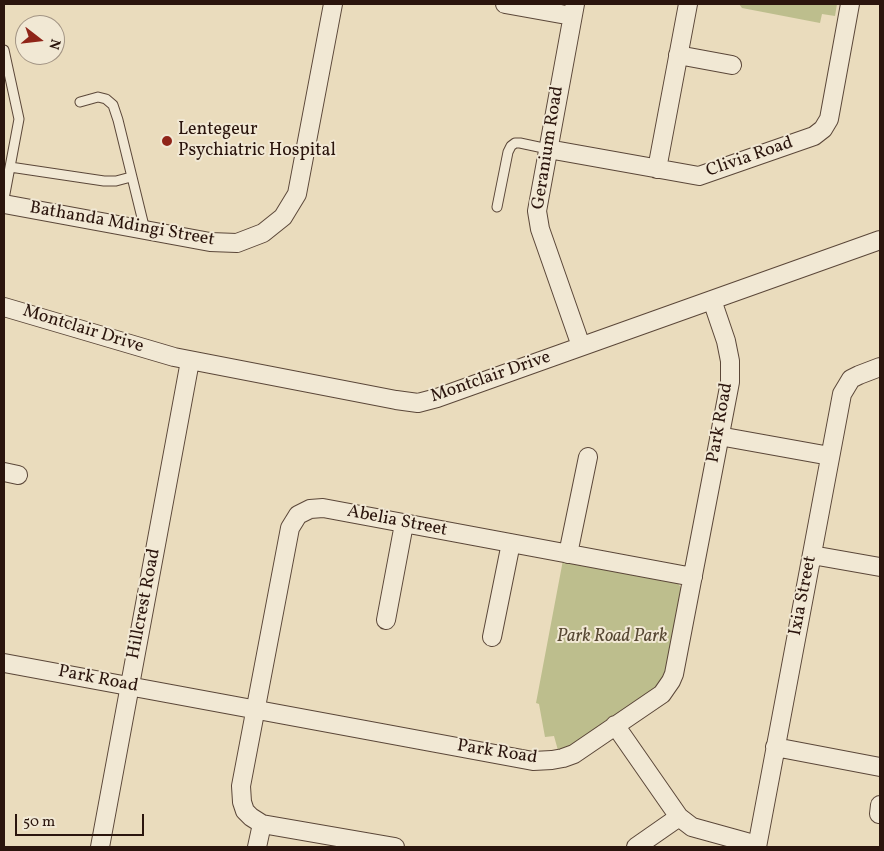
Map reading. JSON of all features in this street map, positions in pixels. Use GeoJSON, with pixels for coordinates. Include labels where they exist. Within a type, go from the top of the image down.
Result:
{"type":"FeatureCollection","features":[{"type":"Feature","properties":{"kind":"street","name":"Bathanda Mdingi Street"},"geometry":{"type":"LineString","coordinates":[[4,204],[210,242],[237,243],[263,233],[283,216],[297,194],[333,4]]}},
{"type":"Feature","properties":{"kind":"street"},"geometry":{"type":"LineString","coordinates":[[506,4],[574,10]]}},
{"type":"Feature","properties":{"kind":"street"},"geometry":{"type":"LineString","coordinates":[[657,169],[688,4]]}},
{"type":"Feature","properties":{"kind":"street","name":"Clivia Road"},"geometry":{"type":"LineString","coordinates":[[548,149],[694,176],[704,175],[819,133],[829,119],[850,4]]}},
{"type":"Feature","properties":{"kind":"street","name":"Geranium Road"},"geometry":{"type":"LineString","coordinates":[[574,10],[538,202],[538,219],[581,346]]}},
{"type":"Feature","properties":{"kind":"street"},"geometry":{"type":"LineString","coordinates":[[678,54],[732,64]]}},
{"type":"Feature","properties":{"kind":"street","name":"Montclair Drive"},"geometry":{"type":"LineString","coordinates":[[4,307],[190,361],[396,400],[418,402],[437,398],[880,240]]}},
{"type":"Feature","properties":{"kind":"street","name":"Park Road"},"geometry":{"type":"LineString","coordinates":[[4,663],[533,761],[552,760],[574,754],[662,694],[671,681],[676,666],[730,382],[730,361],[726,341],[712,300]]}},
{"type":"Feature","properties":{"kind":"street","name":"Hillcrest Road"},"geometry":{"type":"LineString","coordinates":[[100,847],[190,361]]}},
{"type":"Feature","properties":{"kind":"street","name":"Ixia Street"},"geometry":{"type":"LineString","coordinates":[[757,846],[842,394],[845,386],[858,374],[880,367]]}},
{"type":"Feature","properties":{"kind":"street"},"geometry":{"type":"LineString","coordinates":[[720,436],[830,456]]}},
{"type":"Feature","properties":{"kind":"street"},"geometry":{"type":"LineString","coordinates":[[568,554],[588,457]]}},
{"type":"Feature","properties":{"kind":"street","name":"Abelia Street"},"geometry":{"type":"LineString","coordinates":[[262,824],[245,811],[241,794],[288,538],[293,521],[305,511],[316,508],[693,577]]}},
{"type":"Feature","properties":{"kind":"street"},"geometry":{"type":"LineString","coordinates":[[386,620],[404,524]]}},
{"type":"Feature","properties":{"kind":"street"},"geometry":{"type":"LineString","coordinates":[[492,637],[510,543]]}},
{"type":"Feature","properties":{"kind":"street"},"geometry":{"type":"LineString","coordinates":[[812,554],[880,567]]}},
{"type":"Feature","properties":{"kind":"street"},"geometry":{"type":"LineString","coordinates":[[615,725],[679,817],[692,827],[757,846]]}},
{"type":"Feature","properties":{"kind":"street"},"geometry":{"type":"LineString","coordinates":[[775,747],[880,767]]}},
{"type":"Feature","properties":{"kind":"street"},"geometry":{"type":"LineString","coordinates":[[636,847],[679,817]]}},
{"type":"Feature","properties":{"kind":"street"},"geometry":{"type":"LineString","coordinates":[[257,847],[262,824],[389,847]]}},
{"type":"Feature","properties":{"kind":"lane"},"geometry":{"type":"LineString","coordinates":[[4,50],[19,119],[4,199]]}},
{"type":"Feature","properties":{"kind":"lane"},"geometry":{"type":"LineString","coordinates":[[80,102],[98,97],[106,99],[113,105],[145,230]]}},
{"type":"Feature","properties":{"kind":"lane"},"geometry":{"type":"LineString","coordinates":[[497,207],[508,152],[511,146],[515,143],[520,143],[548,149]]}},
{"type":"Feature","properties":{"kind":"lane"},"geometry":{"type":"LineString","coordinates":[[10,168],[104,182],[131,177]]}},
{"type":"Feature","properties":{"kind":"green space"},"geometry":{"type":"Polygon","coordinates":[[[739,4],[837,4],[835,16],[822,14],[820,23],[742,8],[739,4]]]}},
{"type":"Feature","properties":{"kind":"green space","name":"Park Road Park"},"geometry":{"type":"Polygon","coordinates":[[[563,560],[676,581],[683,590],[670,666],[658,688],[559,754],[554,736],[545,737],[539,704],[536,703],[563,560]]]}},
{"type":"Feature","properties":{"kind":"place","name":"Lentegeur Psychiatric Hospital"},"geometry":{"type":"Point","coordinates":[167,141]}}]}
